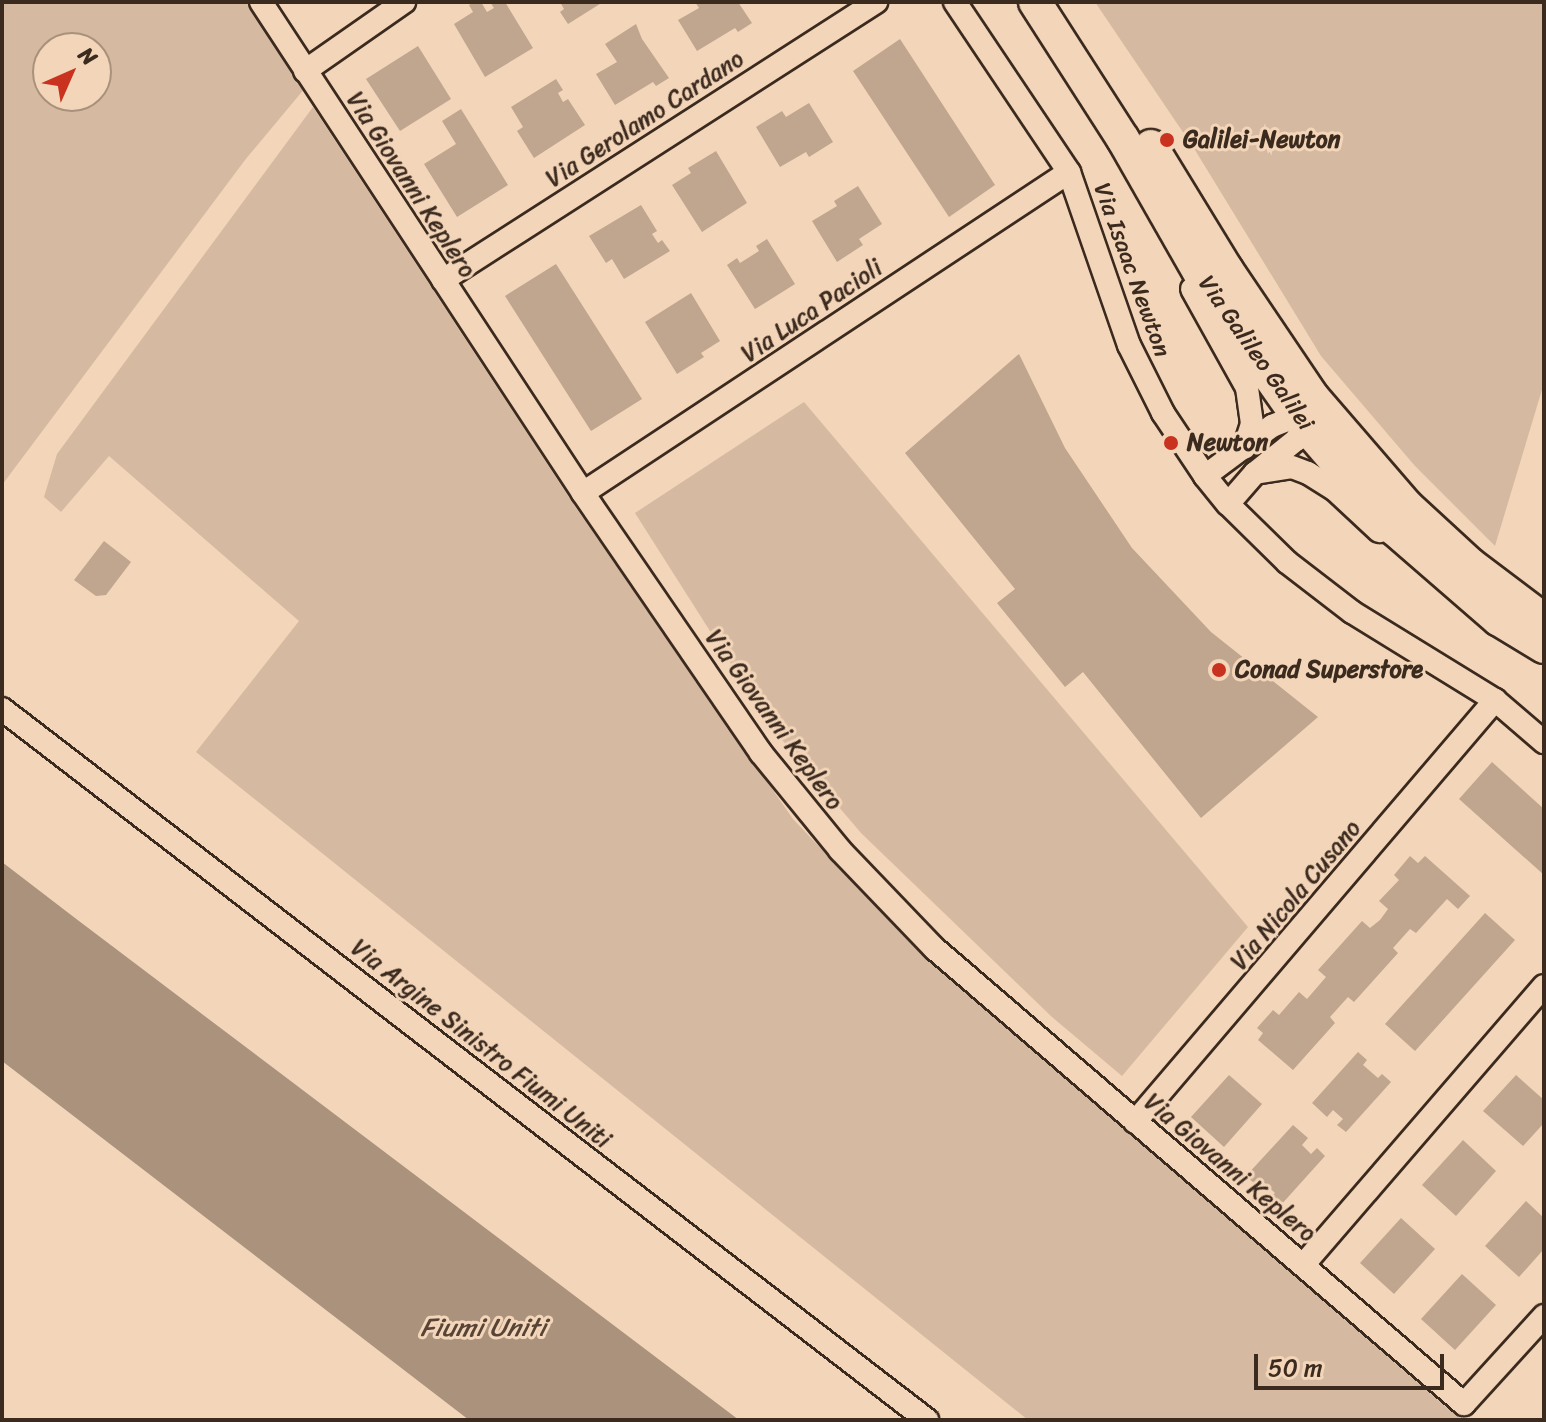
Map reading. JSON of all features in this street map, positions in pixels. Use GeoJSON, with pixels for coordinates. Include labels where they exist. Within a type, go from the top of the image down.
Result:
{"type":"FeatureCollection","features":[{"type":"Feature","properties":{"kind":"main road","name":"Via Galileo Galilei"},"geometry":{"type":"LineString","coordinates":[[1035,2],[1123,139],[1212,295],[1299,419],[1394,529],[1498,619],[1544,647]]}},
{"type":"Feature","properties":{"kind":"main road","name":"Via Galileo Galilei"},"geometry":{"type":"LineString","coordinates":[[1057,2],[1239,288],[1312,396],[1407,506],[1470,564],[1544,620]]}},
{"type":"Feature","properties":{"kind":"street","name":"Via Giovanni Keplero"},"geometry":{"type":"LineString","coordinates":[[261,2],[583,493],[761,753],[840,850],[934,948],[1464,1404],[1544,1316]]}},
{"type":"Feature","properties":{"kind":"street"},"geometry":{"type":"LineString","coordinates":[[305,71],[404,2]]}},
{"type":"Feature","properties":{"kind":"street","name":"Via Gerolamo Cardano"},"geometry":{"type":"LineString","coordinates":[[443,280],[876,2]]}},
{"type":"Feature","properties":{"kind":"street","name":"Via Isaac Newton"},"geometry":{"type":"LineString","coordinates":[[955,2],[1069,172],[1129,345],[1163,413],[1205,476],[1228,504],[1287,562],[1352,612],[1495,700],[1544,742]]}},
{"type":"Feature","properties":{"kind":"street"},"geometry":{"type":"LineString","coordinates":[[1123,139],[1138,192],[1247,388],[1252,424],[1244,448]]}},
{"type":"Feature","properties":{"kind":"street","name":"Via Luca Pacioli"},"geometry":{"type":"LineString","coordinates":[[583,493],[1069,172]]}},
{"type":"Feature","properties":{"kind":"street"},"geometry":{"type":"LineString","coordinates":[[1228,504],[1255,473],[1301,433],[1299,402],[1287,377],[1244,315],[1238,300],[1239,288]]}},
{"type":"Feature","properties":{"kind":"street"},"geometry":{"type":"LineString","coordinates":[[1205,476],[1272,426],[1299,419],[1327,431],[1387,498],[1407,506]]}},
{"type":"Feature","properties":{"kind":"street"},"geometry":{"type":"LineString","coordinates":[[1255,473],[1292,467],[1308,473],[1334,489],[1440,587],[1498,619]]}},
{"type":"Feature","properties":{"kind":"street","name":"Via Nicola Cusano"},"geometry":{"type":"LineString","coordinates":[[1135,1122],[1495,700]]}},
{"type":"Feature","properties":{"kind":"street","name":"Via Argine Sinistro Fiumi Uniti"},"geometry":{"type":"LineString","coordinates":[[2,709],[927,1420]]}},
{"type":"Feature","properties":{"kind":"street"},"geometry":{"type":"LineString","coordinates":[[1304,1264],[1544,986]]}},
{"type":"Feature","properties":{"kind":"shaded area"},"geometry":{"type":"Polygon","coordinates":[[[2,2],[249,2],[305,88],[245,160],[2,485],[2,2]]]}},
{"type":"Feature","properties":{"kind":"shaded area"},"geometry":{"type":"Polygon","coordinates":[[[1095,2],[1544,2],[1544,383],[1495,546],[1415,466],[1321,356],[1195,150],[1095,2]]]}},
{"type":"Feature","properties":{"kind":"shaded area"},"geometry":{"type":"Polygon","coordinates":[[[313,107],[576,508],[793,819],[916,949],[1461,1420],[1028,1420],[196,752],[299,621],[109,456],[61,512],[44,497],[57,454],[313,107]]]}},
{"type":"Feature","properties":{"kind":"shaded area"},"geometry":{"type":"Polygon","coordinates":[[[804,402],[1248,927],[1122,1076],[1052,1017],[861,833],[771,727],[635,513],[804,402]]]}},
{"type":"Feature","properties":{"kind":"water","name":"Fiumi Uniti"},"geometry":{"type":"Polygon","coordinates":[[[2,862],[739,1420],[469,1420],[2,1061],[2,862]]]}},
{"type":"Feature","properties":{"kind":"building"},"geometry":{"type":"Polygon","coordinates":[[[481,2],[487,12],[494,8],[490,2],[505,2],[533,48],[485,77],[454,24],[473,12],[469,5],[481,2]]]}},
{"type":"Feature","properties":{"kind":"building"},"geometry":{"type":"Polygon","coordinates":[[[560,2],[603,2],[568,24],[560,12],[564,9],[560,2]]]}},
{"type":"Feature","properties":{"kind":"building"},"geometry":{"type":"Polygon","coordinates":[[[695,2],[738,2],[752,23],[738,32],[735,28],[697,51],[678,20],[699,8],[695,2]]]}},
{"type":"Feature","properties":{"kind":"building"},"geometry":{"type":"Polygon","coordinates":[[[636,24],[642,39],[669,78],[656,86],[653,82],[615,105],[596,74],[617,62],[605,44],[636,24]]]}},
{"type":"Feature","properties":{"kind":"building"},"geometry":{"type":"Polygon","coordinates":[[[900,39],[995,185],[949,217],[853,71],[900,39]]]}},
{"type":"Feature","properties":{"kind":"building"},"geometry":{"type":"Polygon","coordinates":[[[418,46],[451,99],[400,131],[366,79],[418,46]]]}},
{"type":"Feature","properties":{"kind":"building"},"geometry":{"type":"Polygon","coordinates":[[[556,79],[563,90],[558,93],[563,102],[568,99],[585,125],[534,158],[517,131],[523,127],[511,107],[556,79]]]}},
{"type":"Feature","properties":{"kind":"building"},"geometry":{"type":"Polygon","coordinates":[[[809,103],[833,142],[809,157],[806,152],[780,167],[756,127],[782,111],[786,117],[809,103]]]}},
{"type":"Feature","properties":{"kind":"building"},"geometry":{"type":"Polygon","coordinates":[[[461,109],[508,185],[457,217],[424,164],[456,144],[442,121],[461,109]]]}},
{"type":"Feature","properties":{"kind":"building"},"geometry":{"type":"Polygon","coordinates":[[[716,151],[747,203],[702,232],[672,185],[691,173],[688,168],[716,151]]]}},
{"type":"Feature","properties":{"kind":"building"},"geometry":{"type":"Polygon","coordinates":[[[858,186],[882,224],[859,239],[863,245],[837,262],[812,221],[837,206],[834,201],[858,186]]]}},
{"type":"Feature","properties":{"kind":"building"},"geometry":{"type":"Polygon","coordinates":[[[641,205],[657,231],[652,234],[658,243],[662,240],[670,251],[624,279],[612,259],[606,263],[589,236],[641,205]]]}},
{"type":"Feature","properties":{"kind":"building"},"geometry":{"type":"Polygon","coordinates":[[[767,239],[795,284],[755,309],[727,265],[737,258],[740,263],[759,251],[756,246],[767,239]]]}},
{"type":"Feature","properties":{"kind":"building"},"geometry":{"type":"Polygon","coordinates":[[[556,264],[642,399],[591,431],[505,296],[556,264]]]}},
{"type":"Feature","properties":{"kind":"building"},"geometry":{"type":"Polygon","coordinates":[[[691,293],[720,341],[701,353],[704,357],[677,374],[645,322],[691,293]]]}},
{"type":"Feature","properties":{"kind":"building"},"geometry":{"type":"Polygon","coordinates":[[[1019,354],[1065,448],[1132,548],[1211,632],[1318,717],[1201,818],[1083,672],[1065,687],[997,603],[1015,589],[905,453],[1019,354]]]}},
{"type":"Feature","properties":{"kind":"building"},"geometry":{"type":"Polygon","coordinates":[[[104,541],[131,562],[106,595],[96,596],[74,580],[104,541]]]}},
{"type":"Feature","properties":{"kind":"building"},"geometry":{"type":"Polygon","coordinates":[[[1492,762],[1544,809],[1544,875],[1459,799],[1492,762]]]}},
{"type":"Feature","properties":{"kind":"building"},"geometry":{"type":"Polygon","coordinates":[[[1410,856],[1418,863],[1425,856],[1470,896],[1458,909],[1447,899],[1416,933],[1410,929],[1393,948],[1398,953],[1354,1002],[1348,997],[1330,1017],[1335,1023],[1293,1070],[1258,1040],[1263,1033],[1257,1028],[1273,1010],[1279,1015],[1299,992],[1307,999],[1326,977],[1318,970],[1362,921],[1370,928],[1380,920],[1388,909],[1379,901],[1399,880],[1394,875],[1410,856]]]}},
{"type":"Feature","properties":{"kind":"building"},"geometry":{"type":"Polygon","coordinates":[[[1485,913],[1515,940],[1415,1051],[1385,1024],[1485,913]]]}},
{"type":"Feature","properties":{"kind":"building"},"geometry":{"type":"Polygon","coordinates":[[[1358,1052],[1367,1060],[1363,1065],[1378,1078],[1382,1074],[1391,1082],[1346,1132],[1337,1125],[1343,1119],[1333,1110],[1327,1117],[1312,1103],[1358,1052]]]}},
{"type":"Feature","properties":{"kind":"building"},"geometry":{"type":"Polygon","coordinates":[[[1229,1075],[1262,1104],[1224,1147],[1191,1117],[1229,1075]]]}},
{"type":"Feature","properties":{"kind":"building"},"geometry":{"type":"Polygon","coordinates":[[[1516,1075],[1544,1100],[1544,1123],[1523,1146],[1483,1111],[1516,1075]]]}},
{"type":"Feature","properties":{"kind":"building"},"geometry":{"type":"Polygon","coordinates":[[[1293,1125],[1308,1138],[1302,1145],[1311,1154],[1317,1148],[1325,1156],[1280,1206],[1270,1198],[1275,1193],[1260,1179],[1255,1184],[1246,1176],[1293,1125]]]}},
{"type":"Feature","properties":{"kind":"building"},"geometry":{"type":"Polygon","coordinates":[[[1463,1140],[1496,1171],[1456,1216],[1422,1185],[1463,1140]]]}},
{"type":"Feature","properties":{"kind":"building"},"geometry":{"type":"Polygon","coordinates":[[[1526,1201],[1544,1218],[1544,1249],[1519,1277],[1485,1246],[1526,1201]]]}},
{"type":"Feature","properties":{"kind":"building"},"geometry":{"type":"Polygon","coordinates":[[[1401,1218],[1435,1249],[1394,1294],[1360,1263],[1401,1218]]]}},
{"type":"Feature","properties":{"kind":"building"},"geometry":{"type":"Polygon","coordinates":[[[1462,1274],[1496,1305],[1455,1350],[1421,1319],[1462,1274]]]}},
{"type":"Feature","properties":{"kind":"place","name":"Galilei-Newton"},"geometry":{"type":"Point","coordinates":[1167,140]}},
{"type":"Feature","properties":{"kind":"place","name":"Newton"},"geometry":{"type":"Point","coordinates":[1171,443]}},
{"type":"Feature","properties":{"kind":"place","name":"Conad Superstore"},"geometry":{"type":"Point","coordinates":[1219,670]}}]}
